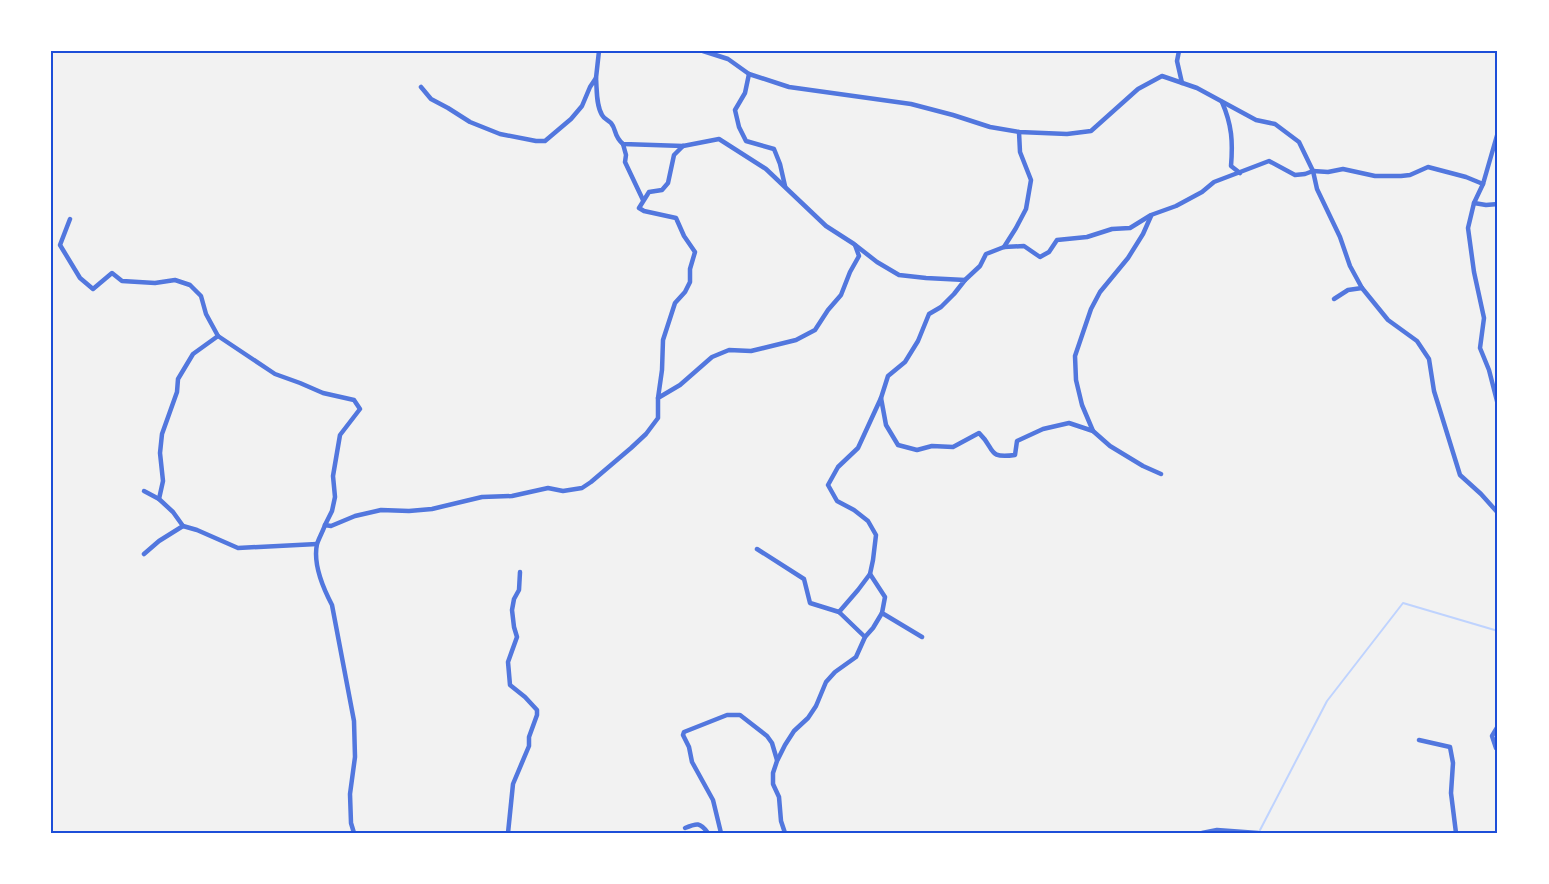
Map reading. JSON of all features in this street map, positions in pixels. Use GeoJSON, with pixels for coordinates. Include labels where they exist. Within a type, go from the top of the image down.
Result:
{"type":"FeatureCollection","features":[{"type":"Feature","properties":{"kind":"street"},"geometry":{"type":"LineString","coordinates":[[599,51],[596,78],[601,114],[611,123],[617,139],[623,144],[626,155],[625,162],[643,200]]}},
{"type":"Feature","properties":{"kind":"street"},"geometry":{"type":"LineString","coordinates":[[703,51],[728,59],[749,74],[789,87],[911,104],[990,127],[1019,132],[1068,134],[1091,130],[1138,89],[1162,76],[1197,88],[1256,120],[1275,124],[1299,142],[1313,171],[1317,189],[1340,237],[1350,266],[1362,288],[1388,320],[1417,341],[1429,359],[1434,390],[1460,475],[1498,512]]}},
{"type":"Feature","properties":{"kind":"street"},"geometry":{"type":"LineString","coordinates":[[1179,51],[1177,61],[1182,83]]}},
{"type":"Feature","properties":{"kind":"street"},"geometry":{"type":"LineString","coordinates":[[749,74],[745,93],[735,110],[738,127],[746,141],[774,149],[780,164],[785,187]]}},
{"type":"Feature","properties":{"kind":"street"},"geometry":{"type":"LineString","coordinates":[[421,87],[431,99],[470,122],[500,134],[545,141],[571,119],[582,106],[596,78]]}},
{"type":"Feature","properties":{"kind":"street"},"geometry":{"type":"LineString","coordinates":[[1222,102],[1233,139],[1231,166],[1240,173]]}},
{"type":"Feature","properties":{"kind":"street"},"geometry":{"type":"LineString","coordinates":[[1004,247],[1026,209],[1031,180],[1020,152],[1019,132]]}},
{"type":"Feature","properties":{"kind":"street"},"geometry":{"type":"LineString","coordinates":[[1498,132],[1483,184],[1474,203],[1468,228],[1474,272],[1484,318],[1480,348],[1490,370],[1498,405]]}},
{"type":"Feature","properties":{"kind":"street"},"geometry":{"type":"LineString","coordinates":[[623,144],[683,146],[719,139],[766,170],[826,226],[899,275],[965,280]]}},
{"type":"Feature","properties":{"kind":"street"},"geometry":{"type":"LineString","coordinates":[[326,525],[331,526],[355,516],[381,510],[409,511],[432,509],[482,497],[512,496],[548,488],[562,491],[582,488],[646,434],[658,418],[663,340],[675,302],[685,292],[690,282],[690,269],[695,252],[684,236],[676,218],[644,211],[639,208],[649,192],[662,190],[668,183],[674,155],[683,146]]}},
{"type":"Feature","properties":{"kind":"street"},"geometry":{"type":"LineString","coordinates":[[839,612],[870,574],[876,535],[868,521],[854,510],[836,501],[828,485],[838,467],[858,448],[881,398],[888,376],[905,362],[918,341],[929,314],[941,307],[954,294],[980,266],[986,254],[1004,247],[1024,246],[1040,257],[1049,252],[1057,240],[1087,237],[1112,229],[1130,228],[1151,215],[1176,206],[1202,192],[1214,182],[1269,161],[1295,175],[1313,171],[1328,172],[1343,169],[1375,176],[1401,176],[1410,175],[1428,167],[1466,177],[1483,184]]}},
{"type":"Feature","properties":{"kind":"street"},"geometry":{"type":"LineString","coordinates":[[1474,203],[1498,204]]}},
{"type":"Feature","properties":{"kind":"street"},"geometry":{"type":"LineString","coordinates":[[1093,431],[1082,404],[1076,380],[1075,356],[1091,309],[1100,292],[1128,258],[1143,234],[1151,215]]}},
{"type":"Feature","properties":{"kind":"street"},"geometry":{"type":"LineString","coordinates":[[70,219],[60,245],[80,278],[93,289],[112,273],[122,282],[175,280],[190,285],[201,296],[206,314],[218,336],[276,374],[300,382],[323,393],[354,400],[360,409],[340,435],[333,476],[335,497],[332,512],[317,544],[317,569],[332,605],[354,721],[354,758],[350,794],[354,833]]}},
{"type":"Feature","properties":{"kind":"street"},"geometry":{"type":"LineString","coordinates":[[658,398],[680,385],[712,357],[729,350],[751,351],[796,340],[815,330],[841,295],[850,272],[860,256],[854,244]]}},
{"type":"Feature","properties":{"kind":"street"},"geometry":{"type":"LineString","coordinates":[[1334,299],[1348,290],[1362,288]]}},
{"type":"Feature","properties":{"kind":"street"},"geometry":{"type":"LineString","coordinates":[[159,499],[163,481],[160,453],[162,434],[178,392],[178,379],[194,354],[218,336]]}},
{"type":"Feature","properties":{"kind":"street"},"geometry":{"type":"LineString","coordinates":[[881,398],[886,424],[898,445],[917,450],[932,446],[953,447],[979,433],[991,452],[1000,457],[1015,455],[1017,441],[1043,429],[1070,423],[1093,431],[1110,446],[1143,466],[1161,474]]}},
{"type":"Feature","properties":{"kind":"street"},"geometry":{"type":"LineString","coordinates":[[160,493],[146,492],[159,499],[173,512],[183,526],[238,548],[317,544]]}},
{"type":"Feature","properties":{"kind":"street"},"geometry":{"type":"LineString","coordinates":[[144,554],[159,541],[183,526]]}},
{"type":"Feature","properties":{"kind":"street"},"geometry":{"type":"LineString","coordinates":[[757,549],[804,579],[810,603],[839,612],[865,637]]}},
{"type":"Feature","properties":{"kind":"street"},"geometry":{"type":"LineString","coordinates":[[508,833],[510,795],[529,746],[529,737],[537,715],[537,710],[525,696],[510,685],[508,662],[517,637],[512,610],[519,590],[520,572]]}},
{"type":"Feature","properties":{"kind":"street"},"geometry":{"type":"LineString","coordinates":[[784,833],[779,797],[773,784],[773,773],[785,745],[794,731],[808,718],[816,706],[826,682],[835,672],[856,657],[865,637],[882,613],[885,597],[870,574]]}},
{"type":"Feature","properties":{"kind":"street"},"geometry":{"type":"LineString","coordinates":[[882,613],[922,638]]}},
{"type":"Feature","properties":{"kind":"street"},"geometry":{"type":"LineString","coordinates":[[721,833],[713,800],[692,762],[689,747],[683,735],[684,732],[727,716],[740,715],[767,736],[772,743],[778,760]]}},
{"type":"Feature","properties":{"kind":"street"},"geometry":{"type":"LineString","coordinates":[[1496,748],[1492,736],[1498,726]]}},
{"type":"Feature","properties":{"kind":"street"},"geometry":{"type":"LineString","coordinates":[[1419,740],[1450,747],[1454,763],[1451,793],[1456,833]]}},
{"type":"Feature","properties":{"kind":"street"},"geometry":{"type":"LineString","coordinates":[[685,828],[698,824],[702,825],[708,833]]}},
{"type":"Feature","properties":{"kind":"street"},"geometry":{"type":"LineString","coordinates":[[1202,833],[1218,830],[1258,833]]}},
{"type":"Feature","properties":{"kind":"waterway"},"geometry":{"type":"LineString","coordinates":[[1259,832],[1327,701],[1403,603],[1498,631]]}}]}
